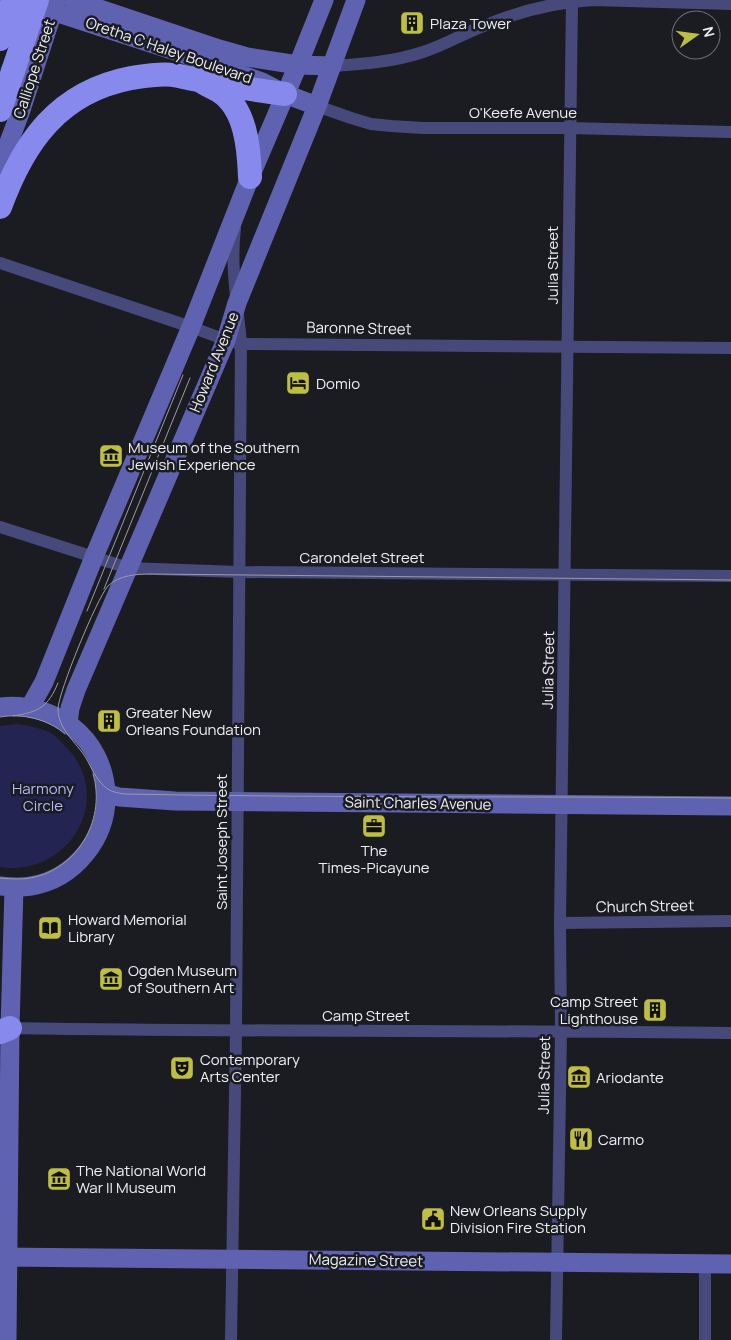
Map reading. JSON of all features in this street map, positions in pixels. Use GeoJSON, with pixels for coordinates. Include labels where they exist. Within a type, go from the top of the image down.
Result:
{"type":"FeatureCollection","features":[{"type":"Feature","properties":{"kind":"highway"},"geometry":{"type":"LineString","coordinates":[[0,39],[13,0]]}},
{"type":"Feature","properties":{"kind":"highway"},"geometry":{"type":"LineString","coordinates":[[0,110],[49,4]]}},
{"type":"Feature","properties":{"kind":"highway"},"geometry":{"type":"LineString","coordinates":[[0,206],[24,157],[37,135],[50,119],[79,97],[99,87],[122,80],[172,74],[285,94]]}},
{"type":"Feature","properties":{"kind":"highway"},"geometry":{"type":"LineString","coordinates":[[198,80],[220,92],[234,106],[246,135],[249,149],[250,178]]}},
{"type":"Feature","properties":{"kind":"street","name":"Oretha C Haley Boulevard"},"geometry":{"type":"LineString","coordinates":[[18,0],[49,4],[262,82],[285,94],[317,106]]}},
{"type":"Feature","properties":{"kind":"street","name":"Oretha C Haley Boulevard"},"geometry":{"type":"LineString","coordinates":[[73,0],[239,55],[298,65],[332,66]]}},
{"type":"Feature","properties":{"kind":"street"},"geometry":{"type":"LineString","coordinates":[[30,707],[44,682],[324,0]]}},
{"type":"Feature","properties":{"kind":"street","name":"Howard Avenue"},"geometry":{"type":"LineString","coordinates":[[68,723],[70,708],[76,690],[128,568],[233,342],[237,303],[317,106],[356,0]]}},
{"type":"Feature","properties":{"kind":"street"},"geometry":{"type":"LineString","coordinates":[[332,66],[366,64],[398,59],[444,45],[508,16],[572,1],[731,4]]}},
{"type":"Feature","properties":{"kind":"street","name":"Julia Street"},"geometry":{"type":"LineString","coordinates":[[556,1340],[572,1]]}},
{"type":"Feature","properties":{"kind":"street","name":"Calliope Street"},"geometry":{"type":"LineString","coordinates":[[0,166],[20,113],[49,4]]}},
{"type":"Feature","properties":{"kind":"street","name":"O'Keefe Avenue"},"geometry":{"type":"LineString","coordinates":[[317,106],[371,124],[391,126],[731,132]]}},
{"type":"Feature","properties":{"kind":"street"},"geometry":{"type":"LineString","coordinates":[[236,212],[233,248],[237,303]]}},
{"type":"Feature","properties":{"kind":"street","name":"Baronne Street"},"geometry":{"type":"LineString","coordinates":[[0,263],[233,342],[731,348]]}},
{"type":"Feature","properties":{"kind":"street","name":"Saint Joseph Street"},"geometry":{"type":"LineString","coordinates":[[231,1340],[236,1031],[239,572],[233,342]]}},
{"type":"Feature","properties":{"kind":"street","name":"Carondelet Street"},"geometry":{"type":"LineString","coordinates":[[0,527],[128,568],[239,572],[731,576]]}},
{"type":"Feature","properties":{"kind":"street"},"geometry":{"type":"LineString","coordinates":[[0,707],[30,707],[59,717],[68,723],[83,737],[95,754],[102,772],[106,793],[101,825],[86,854],[74,866],[46,882],[30,886],[7,887],[3,1029],[4,1257],[7,1340]]}},
{"type":"Feature","properties":{"kind":"street","name":"Saint Charles Avenue"},"geometry":{"type":"LineString","coordinates":[[106,793],[124,798],[175,800],[731,806]]}},
{"type":"Feature","properties":{"kind":"street","name":"Church Street"},"geometry":{"type":"LineString","coordinates":[[560,924],[731,921]]}},
{"type":"Feature","properties":{"kind":"street","name":"Camp Street"},"geometry":{"type":"LineString","coordinates":[[3,1029],[731,1033]]}},
{"type":"Feature","properties":{"kind":"street","name":"Magazine Street"},"geometry":{"type":"LineString","coordinates":[[4,1257],[731,1264]]}},
{"type":"Feature","properties":{"kind":"street"},"geometry":{"type":"LineString","coordinates":[[705,1340],[706,1264]]}},
{"type":"Feature","properties":{"kind":"green space","name":"Harmony Circle"},"geometry":{"type":"Polygon","coordinates":[[[18,724],[39,728],[51,733],[68,749],[81,769],[87,791],[85,812],[77,832],[63,848],[46,861],[24,867],[0,867],[0,726],[18,724]]]}},
{"type":"Feature","properties":{"kind":"tram line"},"geometry":{"type":"LineString","coordinates":[[87,611],[183,375]]}},
{"type":"Feature","properties":{"kind":"tram line"},"geometry":{"type":"LineString","coordinates":[[104,589],[190,378]]}},
{"type":"Feature","properties":{"kind":"tram line"},"geometry":{"type":"LineString","coordinates":[[731,580],[151,574],[128,576],[112,582],[103,594],[87,626],[71,666],[58,709],[64,729],[86,758],[99,780],[109,790],[125,794],[731,798]]}},
{"type":"Feature","properties":{"kind":"tram line"},"geometry":{"type":"LineString","coordinates":[[13,716],[30,713],[41,707],[50,698],[58,683]]}},
{"type":"Feature","properties":{"kind":"tram line"},"geometry":{"type":"LineString","coordinates":[[0,717],[34,718],[51,724],[65,734]]}},
{"type":"Feature","properties":{"kind":"tram line"},"geometry":{"type":"LineString","coordinates":[[0,878],[22,879],[35,877],[51,871],[77,851],[86,837],[96,807],[96,790],[93,774]]}},
{"type":"Feature","properties":{"kind":"place","name":"Plaza Tower"},"geometry":{"type":"Point","coordinates":[412,23]}},
{"type":"Feature","properties":{"kind":"place","name":"Domio"},"geometry":{"type":"Point","coordinates":[298,383]}},
{"type":"Feature","properties":{"kind":"place","name":"Museum of the Southern Jewish Experience"},"geometry":{"type":"Point","coordinates":[111,456]}},
{"type":"Feature","properties":{"kind":"place","name":"Greater New Orleans Foundation"},"geometry":{"type":"Point","coordinates":[109,721]}},
{"type":"Feature","properties":{"kind":"place","name":"The Times-Picayune"},"geometry":{"type":"Point","coordinates":[374,826]}},
{"type":"Feature","properties":{"kind":"place","name":"Howard Memorial Library"},"geometry":{"type":"Point","coordinates":[50,928]}},
{"type":"Feature","properties":{"kind":"place","name":"Ogden Museum of Southern Art"},"geometry":{"type":"Point","coordinates":[111,979]}},
{"type":"Feature","properties":{"kind":"place","name":"Camp Street Lighthouse"},"geometry":{"type":"Point","coordinates":[655,1010]}},
{"type":"Feature","properties":{"kind":"place","name":"Contemporary Arts Center"},"geometry":{"type":"Point","coordinates":[182,1068]}},
{"type":"Feature","properties":{"kind":"place","name":"Ariodante"},"geometry":{"type":"Point","coordinates":[579,1077]}},
{"type":"Feature","properties":{"kind":"place","name":"Carmo"},"geometry":{"type":"Point","coordinates":[581,1139]}},
{"type":"Feature","properties":{"kind":"place","name":"The National World War II Museum"},"geometry":{"type":"Point","coordinates":[59,1179]}},
{"type":"Feature","properties":{"kind":"place","name":"New Orleans Supply Division Fire Station"},"geometry":{"type":"Point","coordinates":[433,1219]}}]}
